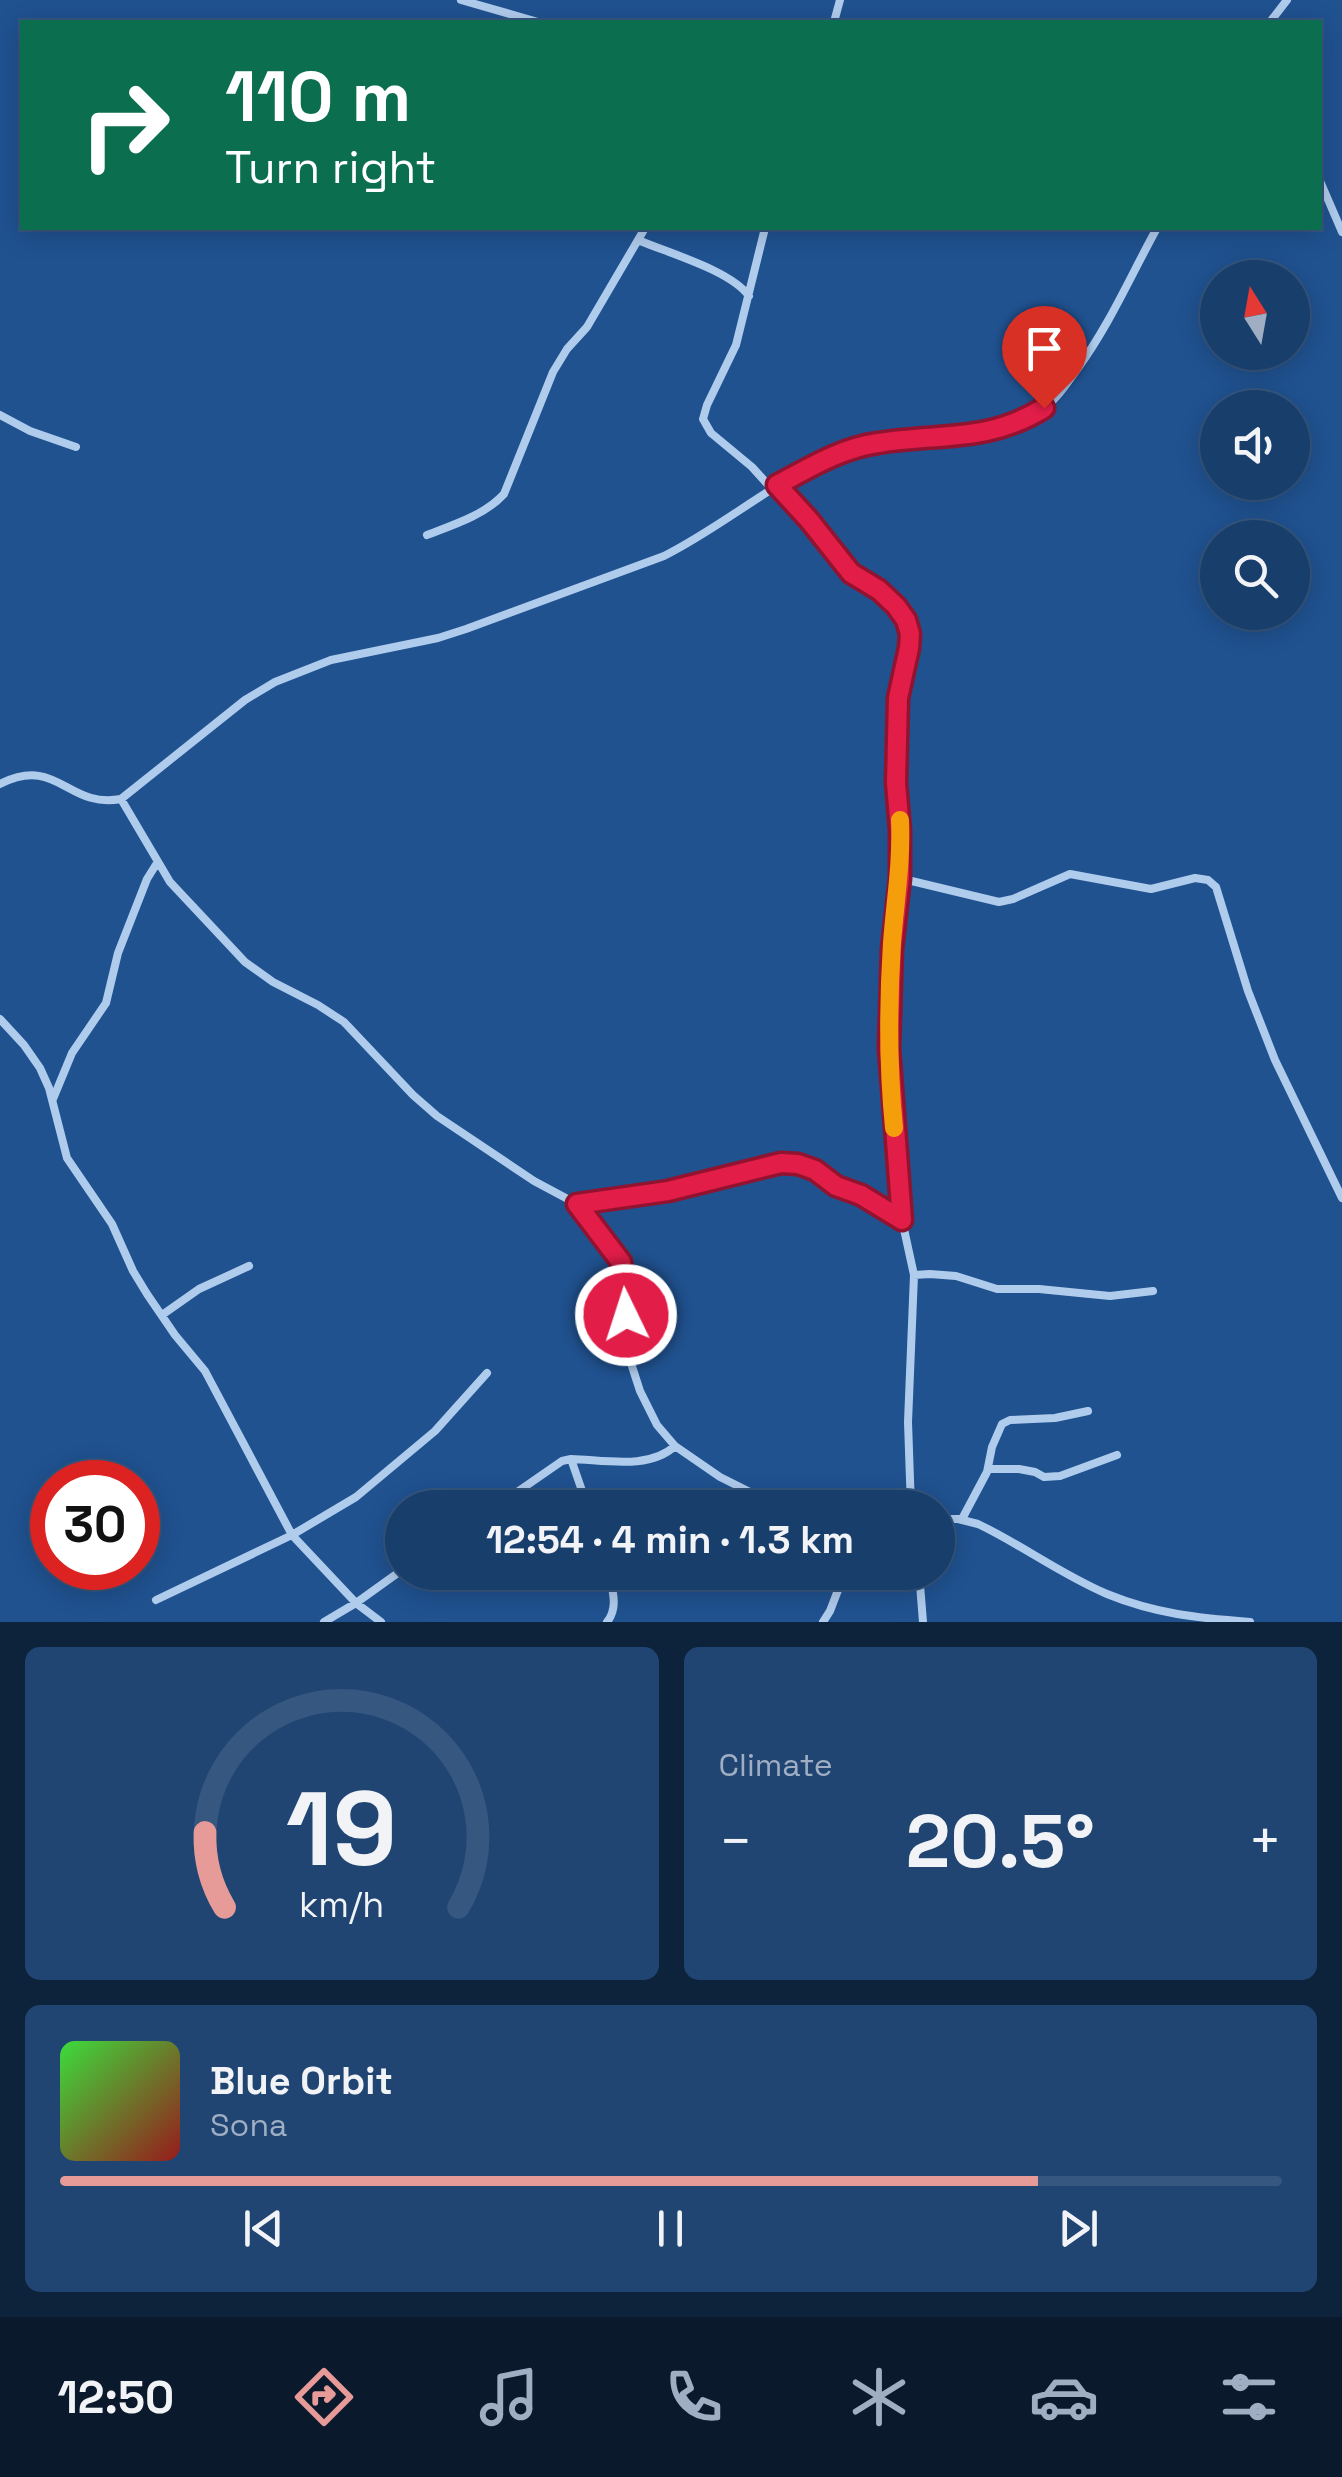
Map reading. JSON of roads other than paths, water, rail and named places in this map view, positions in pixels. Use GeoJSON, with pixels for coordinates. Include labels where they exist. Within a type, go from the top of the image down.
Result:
{"type":"FeatureCollection","features":[{"type":"Feature","properties":{"kind":"street"},"geometry":{"type":"LineString","coordinates":[[461,0],[531,20]]}},
{"type":"Feature","properties":{"kind":"street"},"geometry":{"type":"LineString","coordinates":[[1272,20],[1287,0]]}},
{"type":"Feature","properties":{"kind":"street"},"geometry":{"type":"LineString","coordinates":[[1322,186],[1342,232]]}},
{"type":"Feature","properties":{"kind":"street"},"geometry":{"type":"LineString","coordinates":[[427,535],[461,522],[504,494],[552,372],[587,327],[644,230]]}},
{"type":"Feature","properties":{"kind":"street"},"geometry":{"type":"LineString","coordinates":[[764,230],[736,345],[703,419],[711,433],[809,520],[851,573],[896,606],[908,626],[909,648],[898,698],[900,878],[892,949],[889,1048],[902,1220],[914,1275],[908,1422],[911,1490]]}},
{"type":"Feature","properties":{"kind":"street"},"geometry":{"type":"LineString","coordinates":[[0,784],[19,776],[36,775],[50,778],[90,800],[121,800],[245,700],[274,682],[351,655],[466,629],[664,556],[811,466],[861,446],[968,436],[1012,424],[1044,408],[1060,392],[1107,325],[1156,230]]}},
{"type":"Feature","properties":{"kind":"street"},"geometry":{"type":"LineString","coordinates":[[638,240],[726,277],[748,296]]}},
{"type":"Feature","properties":{"kind":"street"},"geometry":{"type":"LineString","coordinates":[[0,415],[30,431],[76,447]]}},
{"type":"Feature","properties":{"kind":"street"},"geometry":{"type":"LineString","coordinates":[[121,800],[157,862],[186,901],[258,972],[344,1022],[437,1116],[534,1181],[577,1204],[621,1262],[626,1288],[625,1331],[633,1374],[653,1418],[675,1446],[745,1490]]}},
{"type":"Feature","properties":{"kind":"street"},"geometry":{"type":"LineString","coordinates":[[52,1103],[72,1053],[106,1002],[118,954],[157,862]]}},
{"type":"Feature","properties":{"kind":"street"},"geometry":{"type":"LineString","coordinates":[[900,878],[999,902],[1070,874],[1151,889],[1195,878],[1213,882],[1275,1060],[1342,1198]]}},
{"type":"Feature","properties":{"kind":"street"},"geometry":{"type":"LineString","coordinates":[[0,1019],[40,1068],[68,1158],[112,1224],[139,1282],[205,1371],[292,1535],[356,1603],[381,1622]]}},
{"type":"Feature","properties":{"kind":"street"},"geometry":{"type":"LineString","coordinates":[[577,1204],[668,1191],[781,1163],[815,1170],[836,1186],[861,1195],[902,1220]]}},
{"type":"Feature","properties":{"kind":"street"},"geometry":{"type":"LineString","coordinates":[[162,1314],[199,1289],[249,1266]]}},
{"type":"Feature","properties":{"kind":"street"},"geometry":{"type":"LineString","coordinates":[[914,1275],[956,1276],[998,1289],[1110,1296],[1153,1291]]}},
{"type":"Feature","properties":{"kind":"street"},"geometry":{"type":"LineString","coordinates":[[156,1600],[292,1535],[356,1497],[435,1431],[487,1373]]}},
{"type":"Feature","properties":{"kind":"street"},"geometry":{"type":"LineString","coordinates":[[962,1519],[988,1469],[1002,1424],[1088,1411]]}},
{"type":"Feature","properties":{"kind":"street"},"geometry":{"type":"LineString","coordinates":[[520,1490],[562,1461],[646,1460],[665,1456],[675,1446]]}},
{"type":"Feature","properties":{"kind":"street"},"geometry":{"type":"LineString","coordinates":[[988,1469],[1060,1476],[1118,1455]]}},
{"type":"Feature","properties":{"kind":"street"},"geometry":{"type":"LineString","coordinates":[[572,1459],[582,1490]]}},
{"type":"Feature","properties":{"kind":"street"},"geometry":{"type":"LineString","coordinates":[[955,1519],[991,1530],[1123,1600],[1180,1616],[1250,1622]]}},
{"type":"Feature","properties":{"kind":"street"},"geometry":{"type":"LineString","coordinates":[[324,1622],[385,1582]]}},
{"type":"Feature","properties":{"kind":"street"},"geometry":{"type":"LineString","coordinates":[[607,1622],[613,1613],[611,1590]]}},
{"type":"Feature","properties":{"kind":"street"},"geometry":{"type":"LineString","coordinates":[[824,1622],[839,1590]]}},
{"type":"Feature","properties":{"kind":"street"},"geometry":{"type":"LineString","coordinates":[[920,1590],[923,1622]]}}]}
